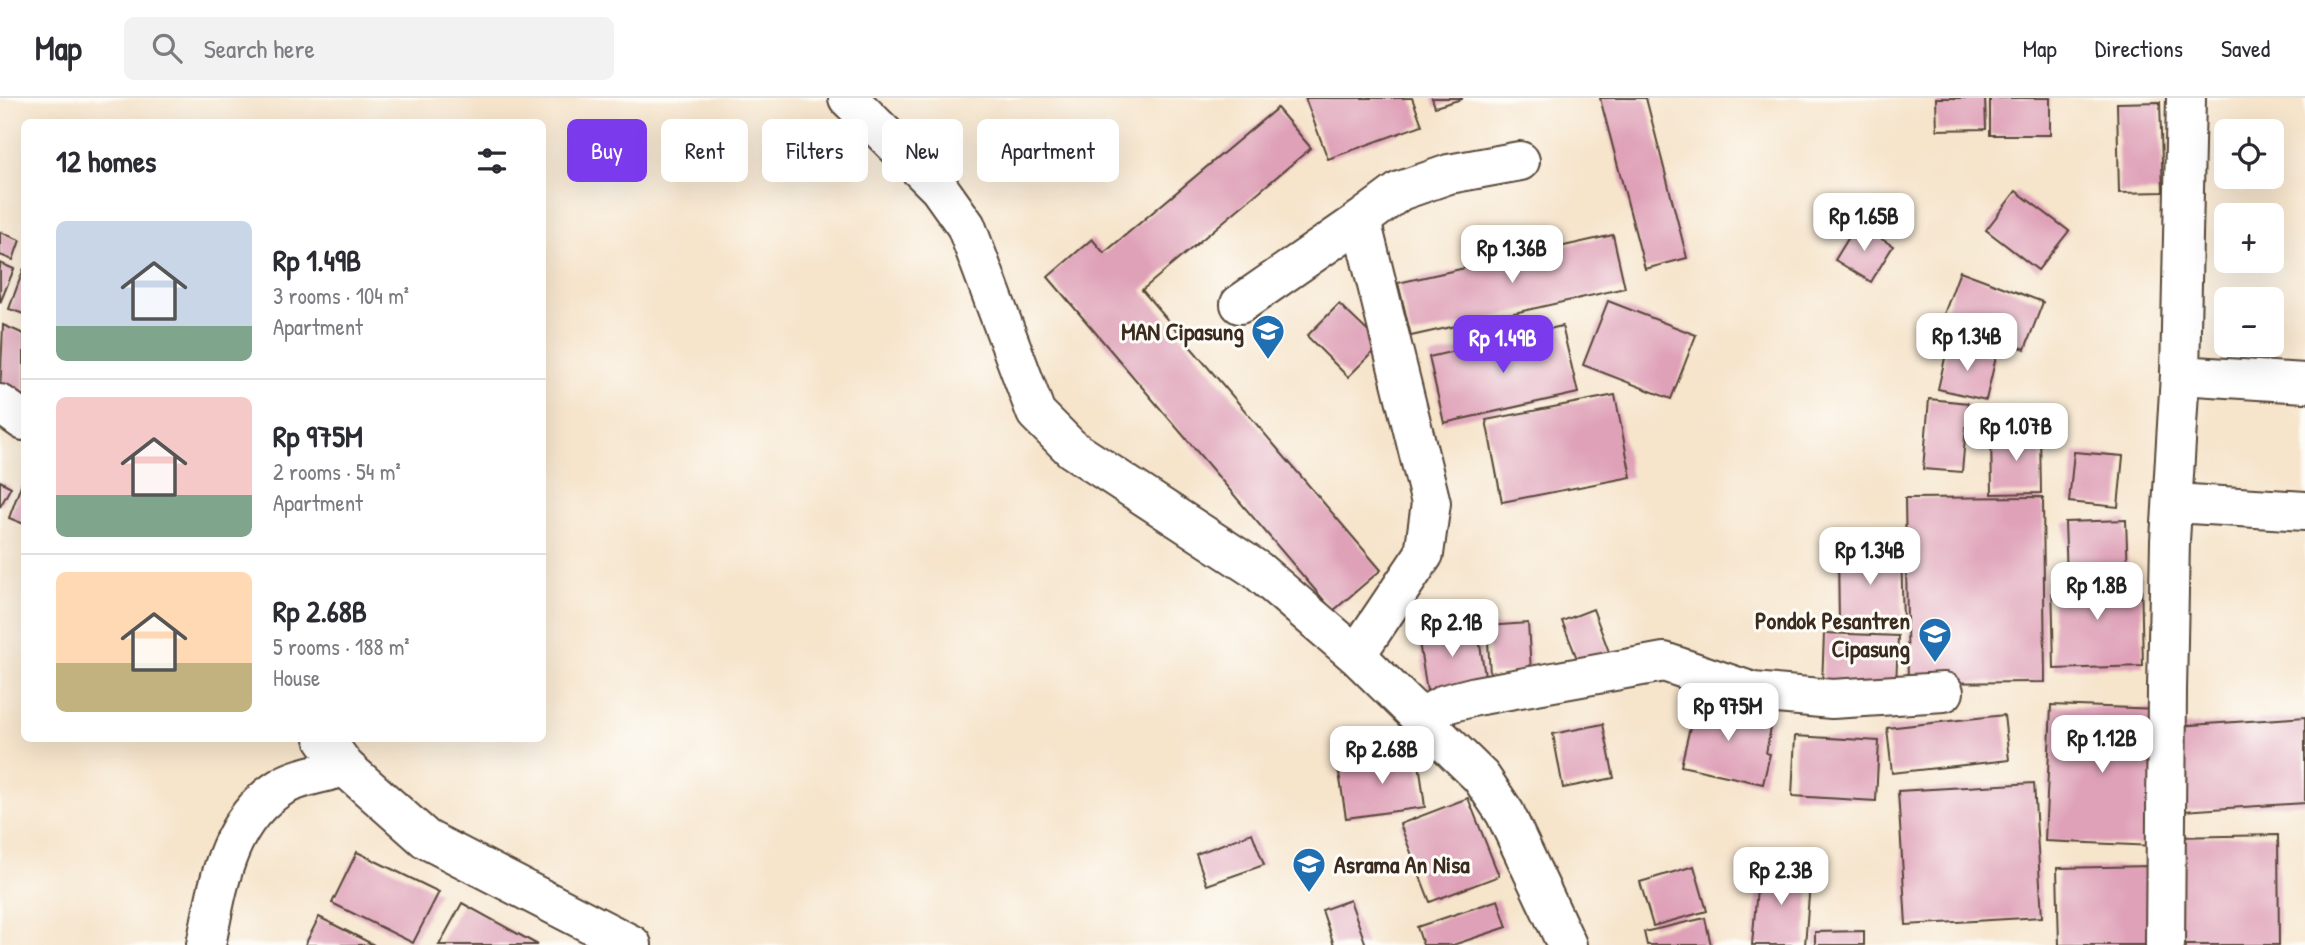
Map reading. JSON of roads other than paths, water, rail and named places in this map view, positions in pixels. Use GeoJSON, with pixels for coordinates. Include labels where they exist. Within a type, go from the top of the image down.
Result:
{"type":"FeatureCollection","features":[{"type":"Feature","properties":{"kind":"street"},"geometry":{"type":"LineString","coordinates":[[848,98],[939,188],[966,226],[1036,413],[1072,449],[1256,570],[1356,655],[1481,777],[1505,813],[1567,945]]}},
{"type":"Feature","properties":{"kind":"street"},"geometry":{"type":"LineString","coordinates":[[2165,945],[2167,690],[2180,375],[2186,98]]}},
{"type":"Feature","properties":{"kind":"street"},"geometry":{"type":"LineString","coordinates":[[1240,304],[1401,191],[1449,174],[1520,161]]}},
{"type":"Feature","properties":{"kind":"street"},"geometry":{"type":"LineString","coordinates":[[1356,655],[1423,554],[1431,503],[1361,220]]}},
{"type":"Feature","properties":{"kind":"street"},"geometry":{"type":"LineString","coordinates":[[2180,375],[2305,383]]}},
{"type":"Feature","properties":{"kind":"street"},"geometry":{"type":"LineString","coordinates":[[0,404],[21,419]]}},
{"type":"Feature","properties":{"kind":"street"},"geometry":{"type":"LineString","coordinates":[[2174,503],[2305,511]]}},
{"type":"Feature","properties":{"kind":"street"},"geometry":{"type":"LineString","coordinates":[[1420,718],[1445,704],[1476,696],[1664,662],[1753,692],[1832,699],[1944,692]]}},
{"type":"Feature","properties":{"kind":"street"},"geometry":{"type":"LineString","coordinates":[[206,945],[221,867],[246,818],[284,786],[334,753],[426,839],[632,945]]}},
{"type":"Feature","properties":{"kind":"place","name":"MAN Cipasung"},"geometry":{"type":"Point","coordinates":[1268,361]}},
{"type":"Feature","properties":{"kind":"place","name":"Pondok Pesantren Cipasung"},"geometry":{"type":"Point","coordinates":[1935,664]}},
{"type":"Feature","properties":{"kind":"place","name":"Asrama An Nisa"},"geometry":{"type":"Point","coordinates":[1309,894]}}]}
